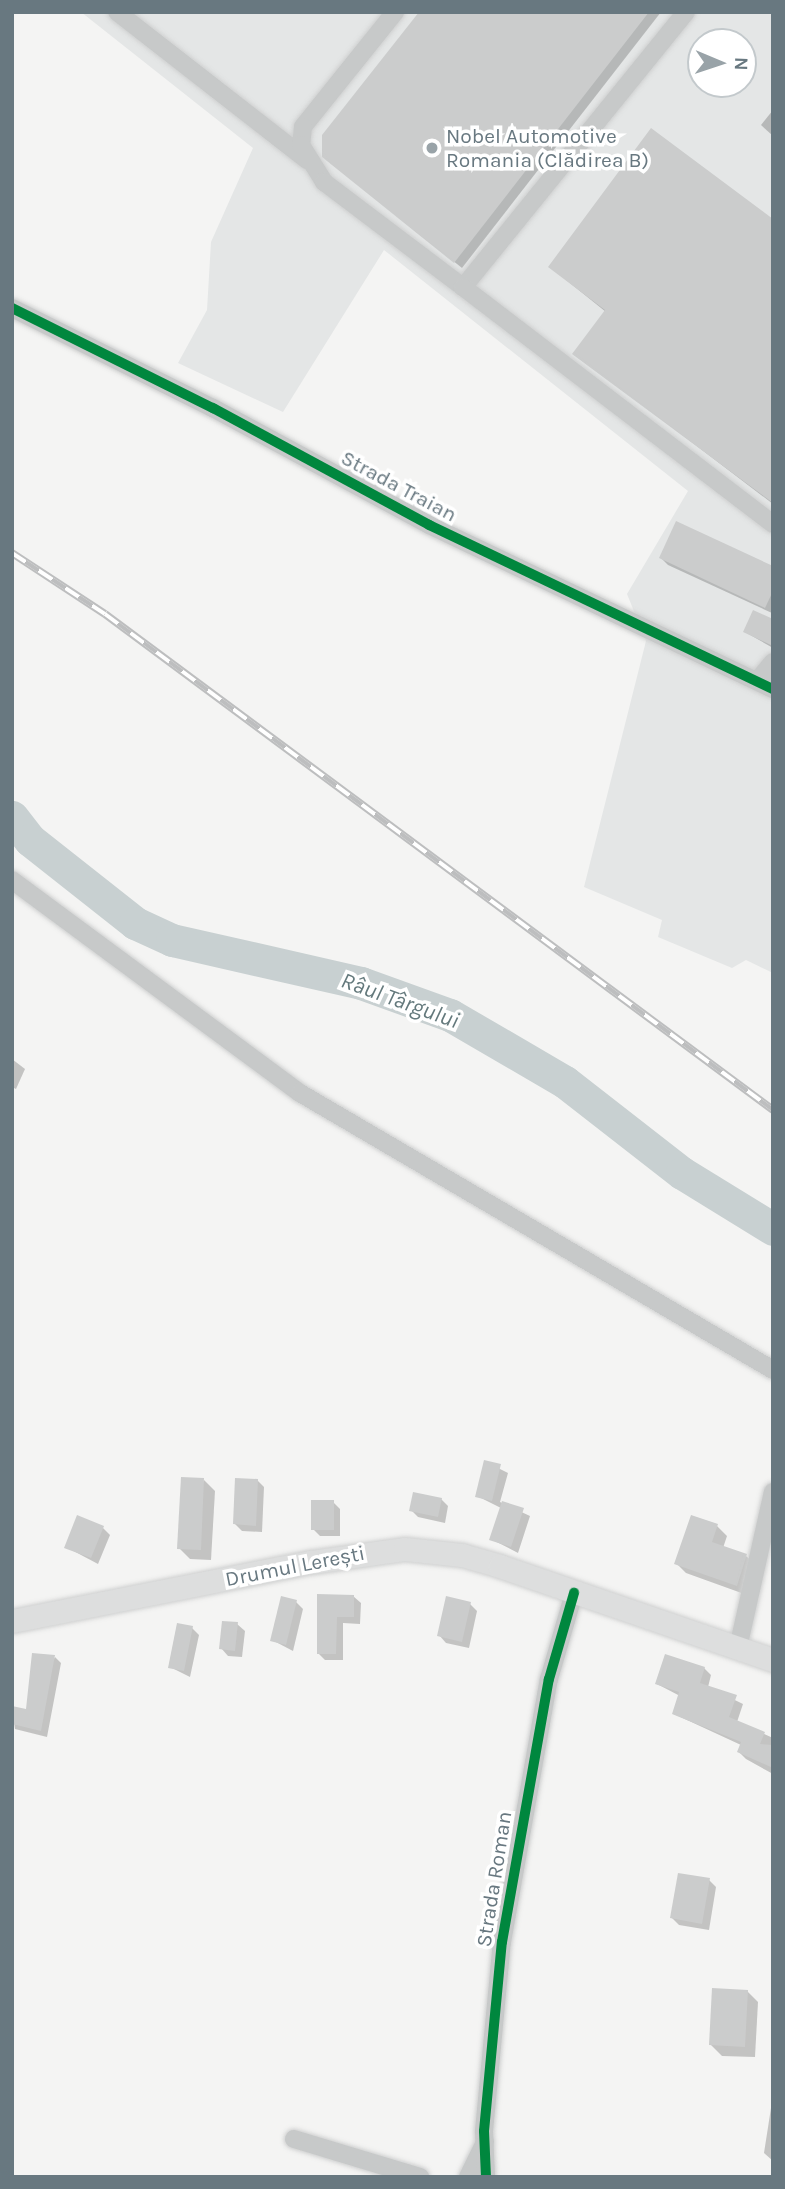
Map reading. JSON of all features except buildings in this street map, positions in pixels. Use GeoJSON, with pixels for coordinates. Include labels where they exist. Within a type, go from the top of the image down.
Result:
{"type":"FeatureCollection","features":[{"type":"Feature","properties":{"kind":"main road","name":"Drumul Lerești"},"geometry":{"type":"LineString","coordinates":[[12,1621],[311,1562],[405,1549],[461,1555],[773,1660]]}},
{"type":"Feature","properties":{"kind":"street"},"geometry":{"type":"LineString","coordinates":[[117,12],[307,160],[324,181],[773,524]]}},
{"type":"Feature","properties":{"kind":"street"},"geometry":{"type":"LineString","coordinates":[[307,160],[301,145],[303,127],[395,12]]}},
{"type":"Feature","properties":{"kind":"street"},"geometry":{"type":"LineString","coordinates":[[463,286],[686,12]]}},
{"type":"Feature","properties":{"kind":"street","name":"Strada Traian"},"geometry":{"type":"LineString","coordinates":[[12,308],[213,408],[429,525],[765,685]]}},
{"type":"Feature","properties":{"kind":"street"},"geometry":{"type":"LineString","coordinates":[[765,685],[773,662]]}},
{"type":"Feature","properties":{"kind":"street"},"geometry":{"type":"LineString","coordinates":[[12,880],[300,1093],[773,1370]]}},
{"type":"Feature","properties":{"kind":"street"},"geometry":{"type":"LineString","coordinates":[[738,1648],[773,1492]]}},
{"type":"Feature","properties":{"kind":"street","name":"Strada Roman"},"geometry":{"type":"LineString","coordinates":[[486,2177],[485,2142],[504,1929],[545,1703],[574,1592]]}},
{"type":"Feature","properties":{"kind":"street"},"geometry":{"type":"LineString","coordinates":[[294,2139],[420,2177]]}},
{"type":"Feature","properties":{"kind":"street"},"geometry":{"type":"LineString","coordinates":[[468,2177],[485,2142]]}},
{"type":"Feature","properties":{"kind":"shaded area"},"geometry":{"type":"Polygon","coordinates":[[[81,12],[773,12],[773,973],[746,960],[732,968],[658,937],[662,920],[584,887],[646,641],[627,594],[688,491],[384,250],[283,412],[178,363],[207,310],[211,242],[253,148],[81,12]]]}},
{"type":"Feature","properties":{"kind":"waterway","name":"Râul Târgului"},"geometry":{"type":"LineString","coordinates":[[12,817],[30,840],[135,923],[172,940],[361,983],[450,1015],[565,1082],[682,1173],[773,1229]]}},
{"type":"Feature","properties":{"kind":"railway"},"geometry":{"type":"LineString","coordinates":[[12,553],[105,614],[773,1110]]}},
{"type":"Feature","properties":{"kind":"cycle path"},"geometry":{"type":"LineString","coordinates":[[12,308],[213,408],[429,525],[773,689]]}},
{"type":"Feature","properties":{"kind":"cycle path"},"geometry":{"type":"LineString","coordinates":[[486,2177],[484,2131],[502,1942],[549,1679],[574,1593]]}},
{"type":"Feature","properties":{"kind":"place","name":"Nobel Automotive Romania (Clădirea B)"},"geometry":{"type":"Point","coordinates":[432,148]}}]}
